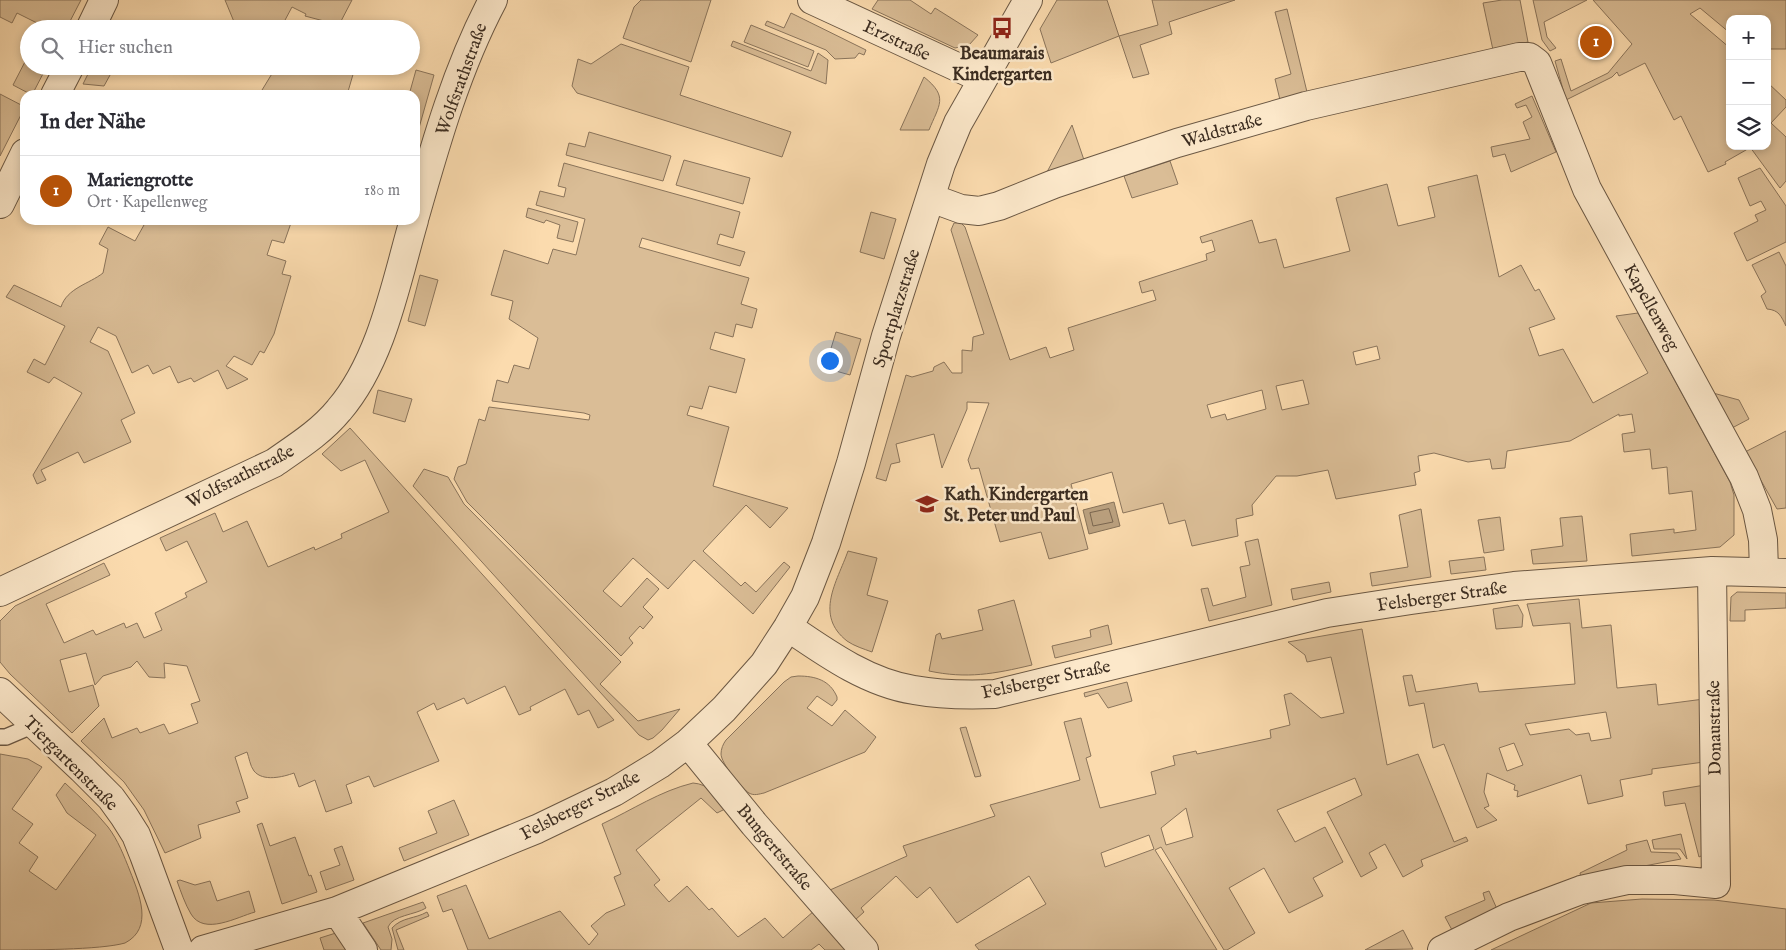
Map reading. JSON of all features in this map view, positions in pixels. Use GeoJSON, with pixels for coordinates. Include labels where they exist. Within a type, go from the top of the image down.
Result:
{"type":"FeatureCollection","features":[{"type":"Feature","properties":{"kind":"street"},"geometry":{"type":"LineString","coordinates":[[94,20],[104,0]]}},
{"type":"Feature","properties":{"kind":"street","name":"Wolfsrathstraße"},"geometry":{"type":"LineString","coordinates":[[420,200],[455,84],[479,25],[493,0]]}},
{"type":"Feature","properties":{"kind":"street","name":"Erzstraße"},"geometry":{"type":"LineString","coordinates":[[812,0],[983,79]]}},
{"type":"Feature","properties":{"kind":"street","name":"Sportplatzstraße"},"geometry":{"type":"LineString","coordinates":[[788,627],[805,597],[826,543],[851,463],[886,336],[941,164],[958,123],[1028,0]]}},
{"type":"Feature","properties":{"kind":"street","name":"Waldstraße"},"geometry":{"type":"LineString","coordinates":[[931,198],[961,209],[986,210],[1064,181],[1177,143],[1296,108],[1519,57]]}},
{"type":"Feature","properties":{"kind":"street","name":"Kapellenweg"},"geometry":{"type":"LineString","coordinates":[[1519,57],[1529,57],[1537,64],[1587,189],[1744,477],[1757,510],[1763,540],[1775,572]]}},
{"type":"Feature","properties":{"kind":"street"},"geometry":{"type":"LineString","coordinates":[[58,90],[65,75]]}},
{"type":"Feature","properties":{"kind":"street"},"geometry":{"type":"LineString","coordinates":[[0,204],[20,163]]}},
{"type":"Feature","properties":{"kind":"street","name":"Wolfsrathstraße"},"geometry":{"type":"LineString","coordinates":[[0,592],[274,463],[310,439],[339,410],[370,362],[387,313],[413,225]]}},
{"type":"Feature","properties":{"kind":"street","name":"Felsberger Straße"},"geometry":{"type":"LineString","coordinates":[[202,950],[337,911],[536,829],[606,797],[660,764],[688,742],[724,709],[764,664],[788,627],[826,653],[878,680],[913,690],[955,695],[995,694],[1327,613],[1514,586],[1712,571],[1775,572]]}},
{"type":"Feature","properties":{"kind":"street","name":"Donaustraße"},"geometry":{"type":"LineString","coordinates":[[1442,950],[1510,917],[1581,890],[1627,880],[1675,880],[1716,884],[1712,571]]}},
{"type":"Feature","properties":{"kind":"street","name":"Tiergartenstraße"},"geometry":{"type":"LineString","coordinates":[[0,692],[111,798],[130,824],[144,855],[179,950]]}},
{"type":"Feature","properties":{"kind":"street","name":"Bungertstraße"},"geometry":{"type":"LineString","coordinates":[[688,742],[754,824],[864,950]]}},
{"type":"Feature","properties":{"kind":"street"},"geometry":{"type":"LineString","coordinates":[[337,911],[363,950]]}},
{"type":"Feature","properties":{"kind":"lane"},"geometry":{"type":"LineString","coordinates":[[0,737],[34,725]]}},
{"type":"Feature","properties":{"kind":"shaded area"},"geometry":{"type":"Polygon","coordinates":[[[0,0],[81,0],[71,20],[31,20],[17,13],[12,23],[0,17],[0,0]]]}},
{"type":"Feature","properties":{"kind":"shaded area"},"geometry":{"type":"Polygon","coordinates":[[[225,0],[352,0],[342,20],[320,20],[305,16],[306,14],[292,7],[285,20],[233,20],[225,0]]]}},
{"type":"Feature","properties":{"kind":"shaded area"},"geometry":{"type":"Polygon","coordinates":[[[641,0],[711,0],[691,62],[623,38],[634,7],[641,0]]]}},
{"type":"Feature","properties":{"kind":"shaded area"},"geometry":{"type":"Polygon","coordinates":[[[878,0],[910,0],[931,14],[935,8],[978,35],[969,45],[955,48],[872,9],[878,0]]]}},
{"type":"Feature","properties":{"kind":"shaded area"},"geometry":{"type":"Polygon","coordinates":[[[1057,0],[1107,0],[1119,36],[1051,63],[1040,29],[1057,0]]]}},
{"type":"Feature","properties":{"kind":"shaded area"},"geometry":{"type":"Polygon","coordinates":[[[1152,0],[1235,0],[1169,22],[1172,34],[1140,45],[1149,74],[1133,78],[1119,36],[1158,25],[1152,0]]]}},
{"type":"Feature","properties":{"kind":"shaded area"},"geometry":{"type":"Polygon","coordinates":[[[1520,0],[1528,42],[1493,50],[1483,3],[1520,0]]]}},
{"type":"Feature","properties":{"kind":"shaded area"},"geometry":{"type":"Polygon","coordinates":[[[1533,0],[1587,0],[1544,22],[1547,37],[1556,48],[1550,51],[1542,40],[1533,0]]]}},
{"type":"Feature","properties":{"kind":"shaded area"},"geometry":{"type":"Polygon","coordinates":[[[1593,0],[1786,0],[1786,49],[1771,49],[1771,15],[1726,15],[1726,30],[1700,8],[1690,14],[1726,45],[1726,150],[1746,150],[1725,162],[1726,164],[1708,172],[1681,116],[1674,120],[1645,63],[1619,76],[1617,72],[1612,77],[1566,100],[1555,61],[1561,59],[1571,91],[1608,73],[1632,44],[1593,0]]]}},
{"type":"Feature","properties":{"kind":"shaded area"},"geometry":{"type":"Polygon","coordinates":[[[1287,9],[1307,92],[1280,100],[1275,79],[1291,74],[1275,12],[1287,9]]]}},
{"type":"Feature","properties":{"kind":"shaded area"},"geometry":{"type":"Polygon","coordinates":[[[791,13],[866,50],[864,55],[859,53],[855,58],[835,59],[826,50],[765,25],[767,21],[784,28],[791,13]]]}},
{"type":"Feature","properties":{"kind":"shaded area"},"geometry":{"type":"Polygon","coordinates":[[[751,25],[814,51],[808,67],[744,42],[751,25]]]}},
{"type":"Feature","properties":{"kind":"shaded area"},"geometry":{"type":"Polygon","coordinates":[[[733,41],[811,71],[818,53],[828,60],[826,84],[731,46],[733,41]]]}},
{"type":"Feature","properties":{"kind":"shaded area"},"geometry":{"type":"Polygon","coordinates":[[[621,44],[689,67],[680,95],[791,132],[782,157],[577,93],[572,86],[578,59],[591,64],[621,44]]]}},
{"type":"Feature","properties":{"kind":"shaded area"},"geometry":{"type":"Polygon","coordinates":[[[20,71],[20,75],[42,75],[35,90],[22,90],[13,85],[20,71]]]}},
{"type":"Feature","properties":{"kind":"shaded area"},"geometry":{"type":"Polygon","coordinates":[[[420,71],[434,75],[420,124],[420,90],[410,90],[415,75],[420,75],[420,71]]]}},
{"type":"Feature","properties":{"kind":"shaded area"},"geometry":{"type":"Polygon","coordinates":[[[88,75],[110,75],[104,86],[83,84],[88,75]]]}},
{"type":"Feature","properties":{"kind":"shaded area"},"geometry":{"type":"Polygon","coordinates":[[[271,75],[353,75],[348,90],[262,90],[271,75]]]}},
{"type":"Feature","properties":{"kind":"shaded area"},"geometry":{"type":"Polygon","coordinates":[[[924,77],[937,90],[940,102],[929,130],[900,130],[924,77]]]}},
{"type":"Feature","properties":{"kind":"shaded area"},"geometry":{"type":"Polygon","coordinates":[[[1771,86],[1786,100],[1786,107],[1771,123],[1771,86]]]}},
{"type":"Feature","properties":{"kind":"shaded area"},"geometry":{"type":"Polygon","coordinates":[[[0,94],[20,104],[20,117],[0,156],[0,94]]]}},
{"type":"Feature","properties":{"kind":"shaded area"},"geometry":{"type":"Polygon","coordinates":[[[1532,96],[1556,152],[1511,172],[1505,154],[1493,157],[1491,147],[1530,139],[1523,122],[1532,117],[1526,105],[1517,108],[1515,104],[1532,96]]]}},
{"type":"Feature","properties":{"kind":"shaded area"},"geometry":{"type":"Polygon","coordinates":[[[1771,123],[1786,137],[1786,181],[1780,188],[1752,150],[1771,150],[1771,123]]]}},
{"type":"Feature","properties":{"kind":"shaded area"},"geometry":{"type":"Polygon","coordinates":[[[1072,125],[1084,160],[1047,172],[1072,125]]]}},
{"type":"Feature","properties":{"kind":"shaded area"},"geometry":{"type":"Polygon","coordinates":[[[589,132],[671,156],[663,181],[566,155],[569,143],[585,147],[589,132]]]}},
{"type":"Feature","properties":{"kind":"shaded area"},"geometry":{"type":"Polygon","coordinates":[[[684,160],[750,178],[743,204],[676,185],[684,160]]]}},
{"type":"Feature","properties":{"kind":"shaded area"},"geometry":{"type":"Polygon","coordinates":[[[1170,161],[1178,184],[1132,198],[1124,176],[1170,161]]]}},
{"type":"Feature","properties":{"kind":"shaded area"},"geometry":{"type":"Polygon","coordinates":[[[564,163],[740,212],[733,238],[720,234],[717,244],[745,252],[740,266],[642,238],[639,247],[749,278],[741,304],[757,309],[752,328],[736,324],[733,337],[715,332],[710,349],[745,359],[736,393],[709,386],[702,409],[690,406],[687,415],[729,427],[713,486],[788,508],[770,528],[746,505],[703,551],[741,586],[745,582],[756,592],[784,562],[790,567],[753,614],[694,560],[668,589],[633,558],[603,591],[621,607],[647,578],[659,589],[643,607],[653,617],[643,629],[640,626],[629,638],[633,643],[621,656],[467,502],[454,479],[458,467],[466,464],[479,419],[485,421],[489,407],[589,420],[590,415],[584,413],[492,401],[497,380],[508,383],[514,365],[529,369],[538,338],[509,319],[513,301],[491,295],[504,250],[548,264],[553,249],[576,255],[585,219],[536,205],[540,191],[564,197],[566,188],[558,186],[564,163]]]}},
{"type":"Feature","properties":{"kind":"shaded area"},"geometry":{"type":"Polygon","coordinates":[[[1760,168],[1786,206],[1786,242],[1747,261],[1734,233],[1758,221],[1755,215],[1766,210],[1761,201],[1750,206],[1738,178],[1760,168]]]}},
{"type":"Feature","properties":{"kind":"shaded area"},"geometry":{"type":"Polygon","coordinates":[[[1477,175],[1499,277],[1521,265],[1535,291],[1539,289],[1555,319],[1529,328],[1539,356],[1563,349],[1593,403],[1648,373],[1616,316],[1638,313],[1730,482],[1734,495],[1734,535],[1720,547],[1632,556],[1630,534],[1674,529],[1674,533],[1696,530],[1692,491],[1669,494],[1667,467],[1652,469],[1650,449],[1624,452],[1622,434],[1635,432],[1632,414],[1619,416],[1619,414],[1570,441],[1507,451],[1505,468],[1492,469],[1490,459],[1468,462],[1434,453],[1418,456],[1420,471],[1414,473],[1416,485],[1336,499],[1328,470],[1297,476],[1276,476],[1252,505],[1253,515],[1236,519],[1238,536],[1192,546],[1185,520],[1169,524],[1163,503],[1123,513],[1112,472],[1071,484],[1088,549],[1049,559],[1041,532],[1000,542],[979,468],[971,469],[968,460],[989,403],[967,402],[967,409],[942,468],[934,434],[896,444],[900,462],[891,464],[886,481],[876,478],[906,375],[912,377],[933,371],[934,367],[944,362],[952,373],[962,373],[962,350],[972,351],[973,337],[984,334],[951,230],[954,223],[961,223],[965,227],[1010,360],[1046,347],[1050,358],[1074,350],[1068,328],[1156,300],[1153,290],[1142,293],[1139,282],[1207,260],[1206,254],[1215,251],[1212,240],[1202,243],[1200,237],[1252,220],[1259,243],[1276,239],[1284,268],[1350,251],[1336,198],[1387,184],[1398,226],[1435,217],[1428,187],[1477,175]],[[1377,346],[1353,352],[1356,365],[1380,359],[1377,346]],[[1303,380],[1276,386],[1282,410],[1309,404],[1303,380]],[[1262,390],[1207,405],[1211,418],[1225,414],[1227,420],[1266,409],[1262,390]]]}},
{"type":"Feature","properties":{"kind":"shaded area"},"geometry":{"type":"Polygon","coordinates":[[[528,208],[578,222],[573,242],[557,238],[560,225],[546,220],[544,223],[526,217],[528,208]]]}},
{"type":"Feature","properties":{"kind":"shaded area"},"geometry":{"type":"Polygon","coordinates":[[[871,212],[896,219],[884,259],[860,252],[871,212]]]}},
{"type":"Feature","properties":{"kind":"shaded area"},"geometry":{"type":"Polygon","coordinates":[[[144,225],[290,225],[284,243],[272,240],[267,255],[286,261],[282,274],[291,276],[274,334],[264,353],[260,351],[252,365],[234,356],[226,366],[248,379],[227,389],[218,370],[194,382],[191,378],[178,383],[170,366],[153,374],[148,365],[132,373],[116,336],[98,327],[90,342],[108,351],[135,413],[121,420],[131,442],[84,463],[78,452],[41,470],[46,480],[37,484],[33,475],[82,393],[54,377],[49,383],[27,372],[34,359],[45,365],[65,326],[6,297],[14,285],[61,307],[68,295],[103,273],[108,249],[99,244],[108,227],[135,241],[144,225]]]}},
{"type":"Feature","properties":{"kind":"shaded area"},"geometry":{"type":"Polygon","coordinates":[[[1779,252],[1786,266],[1786,326],[1777,312],[1767,309],[1761,296],[1766,292],[1752,265],[1779,252]]]}},
{"type":"Feature","properties":{"kind":"shaded area"},"geometry":{"type":"Polygon","coordinates":[[[420,275],[438,280],[425,326],[408,321],[420,275]]]}},
{"type":"Feature","properties":{"kind":"shaded area"},"geometry":{"type":"Polygon","coordinates":[[[836,332],[861,339],[850,375],[825,368],[836,332]]]}},
{"type":"Feature","properties":{"kind":"shaded area"},"geometry":{"type":"Polygon","coordinates":[[[378,390],[412,399],[405,422],[373,413],[378,390]]]}},
{"type":"Feature","properties":{"kind":"shaded area"},"geometry":{"type":"Polygon","coordinates":[[[1713,393],[1739,400],[1749,419],[1732,428],[1713,393]]]}},
{"type":"Feature","properties":{"kind":"shaded area"},"geometry":{"type":"Polygon","coordinates":[[[350,428],[614,720],[598,728],[589,710],[578,715],[565,689],[530,707],[531,710],[519,715],[505,686],[467,704],[464,698],[437,710],[434,703],[417,712],[439,761],[374,787],[369,776],[346,785],[352,803],[326,812],[315,780],[299,787],[294,773],[279,777],[262,777],[254,771],[247,752],[235,757],[248,798],[236,802],[240,812],[198,825],[201,838],[165,853],[144,810],[124,782],[81,741],[104,718],[112,738],[137,728],[140,733],[164,724],[169,734],[198,723],[191,704],[200,701],[187,666],[164,663],[165,678],[149,677],[137,661],[131,667],[103,676],[95,685],[86,653],[60,660],[69,692],[93,685],[99,706],[72,733],[10,674],[0,662],[0,621],[15,606],[104,563],[110,575],[46,604],[64,643],[93,630],[96,635],[124,623],[126,628],[137,623],[144,638],[162,630],[155,613],[187,597],[185,593],[207,582],[187,541],[166,551],[160,538],[215,513],[223,532],[247,521],[268,567],[314,547],[315,550],[342,538],[341,534],[389,512],[365,460],[341,471],[322,454],[350,428]]]}},
{"type":"Feature","properties":{"kind":"shaded area"},"geometry":{"type":"Polygon","coordinates":[[[1786,431],[1786,508],[1777,509],[1745,452],[1786,431]]]}},
{"type":"Feature","properties":{"kind":"shaded area"},"geometry":{"type":"Polygon","coordinates":[[[424,469],[448,477],[464,504],[621,662],[600,684],[638,721],[680,709],[653,738],[648,740],[639,735],[413,486],[424,469]]]}},
{"type":"Feature","properties":{"kind":"shaded area"},"geometry":{"type":"Polygon","coordinates":[[[1421,509],[1431,577],[1372,586],[1370,573],[1408,567],[1399,515],[1421,509]]]}},
{"type":"Feature","properties":{"kind":"shaded area"},"geometry":{"type":"Polygon","coordinates":[[[1582,516],[1587,561],[1533,564],[1531,550],[1563,546],[1560,518],[1582,516]]]}},
{"type":"Feature","properties":{"kind":"shaded area"},"geometry":{"type":"Polygon","coordinates":[[[1500,517],[1504,550],[1484,553],[1478,520],[1500,517]]]}},
{"type":"Feature","properties":{"kind":"shaded area"},"geometry":{"type":"Polygon","coordinates":[[[1258,539],[1272,605],[1209,621],[1201,589],[1208,588],[1213,606],[1246,597],[1240,567],[1250,565],[1245,542],[1258,539]]]}},
{"type":"Feature","properties":{"kind":"shaded area"},"geometry":{"type":"Polygon","coordinates":[[[848,551],[877,558],[867,595],[888,601],[872,652],[847,641],[837,631],[832,620],[831,598],[848,551]]]}},
{"type":"Feature","properties":{"kind":"shaded area"},"geometry":{"type":"Polygon","coordinates":[[[1484,557],[1486,570],[1451,574],[1449,561],[1484,557]]]}},
{"type":"Feature","properties":{"kind":"shaded area"},"geometry":{"type":"Polygon","coordinates":[[[1329,582],[1331,592],[1293,600],[1291,589],[1329,582]]]}},
{"type":"Feature","properties":{"kind":"shaded area"},"geometry":{"type":"Polygon","coordinates":[[[1737,592],[1786,593],[1786,608],[1745,610],[1745,621],[1730,621],[1731,597],[1737,592]]]}},
{"type":"Feature","properties":{"kind":"shaded area"},"geometry":{"type":"Polygon","coordinates":[[[1579,599],[1582,628],[1611,625],[1617,688],[1656,684],[1658,705],[1704,699],[1704,762],[1652,769],[1652,774],[1620,780],[1623,796],[1588,804],[1581,775],[1517,797],[1518,791],[1514,790],[1515,785],[1487,773],[1484,792],[1489,806],[1484,808],[1497,820],[1477,828],[1444,744],[1433,748],[1424,703],[1409,706],[1403,676],[1412,675],[1416,692],[1477,683],[1479,692],[1575,684],[1570,623],[1533,626],[1527,604],[1579,599]],[[1606,712],[1525,724],[1530,735],[1569,729],[1576,735],[1589,733],[1591,741],[1611,738],[1606,712]],[[1514,743],[1499,748],[1507,771],[1523,765],[1514,743]]]}},
{"type":"Feature","properties":{"kind":"shaded area"},"geometry":{"type":"Polygon","coordinates":[[[1014,600],[1032,665],[1005,671],[968,675],[929,671],[936,635],[940,633],[942,639],[983,630],[978,610],[1014,600]]]}},
{"type":"Feature","properties":{"kind":"shaded area"},"geometry":{"type":"Polygon","coordinates":[[[1518,605],[1523,615],[1522,627],[1496,629],[1493,609],[1518,605]]]}},
{"type":"Feature","properties":{"kind":"shaded area"},"geometry":{"type":"Polygon","coordinates":[[[1108,625],[1112,644],[1055,658],[1052,646],[1091,637],[1090,630],[1108,625]]]}},
{"type":"Feature","properties":{"kind":"shaded area"},"geometry":{"type":"Polygon","coordinates":[[[1362,629],[1387,765],[1418,754],[1454,842],[1466,837],[1468,841],[1421,860],[1423,866],[1403,877],[1385,844],[1369,853],[1377,868],[1361,877],[1327,812],[1362,795],[1355,778],[1277,810],[1295,842],[1325,827],[1343,862],[1313,878],[1323,896],[1289,913],[1264,868],[1229,888],[1255,933],[1227,950],[1224,950],[1161,847],[1155,850],[1217,950],[979,950],[975,945],[1046,904],[1029,876],[957,923],[930,887],[917,898],[896,876],[861,908],[864,912],[855,920],[830,890],[907,856],[903,846],[995,816],[990,805],[1080,780],[1064,722],[1081,718],[1091,756],[1086,758],[1100,808],[1156,794],[1151,772],[1175,765],[1173,756],[1196,751],[1197,754],[1271,738],[1270,730],[1290,725],[1284,695],[1291,693],[1321,718],[1344,713],[1331,657],[1307,662],[1305,655],[1288,642],[1362,629]],[[1186,808],[1161,828],[1166,845],[1193,837],[1186,808]],[[1149,835],[1101,853],[1105,867],[1154,849],[1149,835]]]}},
{"type":"Feature","properties":{"kind":"shaded area"},"geometry":{"type":"Polygon","coordinates":[[[798,676],[821,680],[834,691],[837,697],[832,706],[817,696],[807,708],[832,726],[845,710],[876,737],[865,752],[764,793],[751,794],[737,781],[724,763],[721,754],[722,747],[726,740],[784,682],[791,677],[798,676]]]}},
{"type":"Feature","properties":{"kind":"shaded area"},"geometry":{"type":"Polygon","coordinates":[[[1127,682],[1132,701],[1108,708],[1098,693],[1085,697],[1084,693],[1127,682]]]}},
{"type":"Feature","properties":{"kind":"shaded area"},"geometry":{"type":"Polygon","coordinates":[[[966,727],[981,776],[975,777],[960,728],[966,727]]]}},
{"type":"Feature","properties":{"kind":"shaded area"},"geometry":{"type":"Polygon","coordinates":[[[0,754],[28,759],[42,767],[12,809],[33,824],[19,843],[38,857],[29,871],[56,890],[96,835],[67,813],[56,795],[65,783],[103,821],[112,832],[120,848],[134,880],[142,910],[142,920],[134,937],[125,943],[114,945],[46,950],[0,950],[0,754]]]}},
{"type":"Feature","properties":{"kind":"shaded area"},"geometry":{"type":"Polygon","coordinates":[[[693,783],[708,788],[727,808],[717,813],[701,798],[636,850],[660,880],[654,885],[669,902],[687,886],[709,910],[712,908],[738,937],[765,918],[783,938],[814,911],[848,947],[846,950],[825,950],[819,944],[811,950],[468,950],[452,909],[443,912],[437,896],[466,885],[489,939],[560,911],[589,945],[598,934],[591,926],[606,913],[625,905],[614,877],[621,874],[602,824],[658,796],[693,783]]]}},
{"type":"Feature","properties":{"kind":"shaded area"},"geometry":{"type":"Polygon","coordinates":[[[1705,785],[1703,855],[1699,857],[1685,803],[1665,806],[1663,792],[1705,785]]]}},
{"type":"Feature","properties":{"kind":"shaded area"},"geometry":{"type":"Polygon","coordinates":[[[454,800],[469,835],[404,861],[399,848],[437,833],[428,811],[454,800]]]}},
{"type":"Feature","properties":{"kind":"shaded area"},"geometry":{"type":"Polygon","coordinates":[[[262,823],[270,846],[295,837],[317,892],[282,904],[257,825],[262,823]]]}},
{"type":"Feature","properties":{"kind":"shaded area"},"geometry":{"type":"Polygon","coordinates":[[[1681,834],[1687,859],[1680,849],[1654,849],[1652,840],[1681,834]]]}},
{"type":"Feature","properties":{"kind":"shaded area"},"geometry":{"type":"Polygon","coordinates":[[[1647,840],[1651,852],[1677,853],[1681,859],[1581,878],[1580,873],[1627,850],[1626,845],[1647,840]]]}},
{"type":"Feature","properties":{"kind":"shaded area"},"geometry":{"type":"Polygon","coordinates":[[[342,846],[354,880],[326,890],[320,872],[340,865],[334,849],[342,846]]]}},
{"type":"Feature","properties":{"kind":"shaded area"},"geometry":{"type":"Polygon","coordinates":[[[180,880],[195,885],[210,881],[217,901],[249,891],[255,912],[230,921],[204,924],[191,914],[177,881],[180,880]]]}},
{"type":"Feature","properties":{"kind":"shaded area"},"geometry":{"type":"Polygon","coordinates":[[[1489,891],[1497,909],[1452,930],[1445,917],[1485,900],[1483,893],[1489,891]]]}},
{"type":"Feature","properties":{"kind":"shaded area"},"geometry":{"type":"Polygon","coordinates":[[[1642,899],[1714,900],[1786,909],[1786,950],[1491,950],[1591,903],[1642,899]]]}},
{"type":"Feature","properties":{"kind":"shaded area"},"geometry":{"type":"Polygon","coordinates":[[[423,902],[426,908],[394,920],[391,923],[388,927],[392,939],[391,950],[381,950],[363,923],[423,902]]]}},
{"type":"Feature","properties":{"kind":"shaded area"},"geometry":{"type":"Polygon","coordinates":[[[427,912],[429,916],[396,930],[404,950],[398,950],[392,928],[404,920],[427,912]]]}},
{"type":"Feature","properties":{"kind":"shaded area"},"geometry":{"type":"Polygon","coordinates":[[[1403,930],[1413,949],[1365,950],[1403,930]]]}},
{"type":"Feature","properties":{"kind":"shaded area"},"geometry":{"type":"Polygon","coordinates":[[[339,932],[350,950],[324,950],[320,938],[339,932]]]}},
{"type":"Feature","properties":{"kind":"water"},"geometry":{"type":"Polygon","coordinates":[[[1114,502],[1120,526],[1089,534],[1083,510],[1114,502]]]}},
{"type":"Feature","properties":{"kind":"place","name":"Beaumarais Kindergarten"},"geometry":{"type":"Point","coordinates":[1002,28]}},
{"type":"Feature","properties":{"kind":"place","name":"Mariengrotte"},"geometry":{"type":"Point","coordinates":[1596,42]}},
{"type":"Feature","properties":{"kind":"place","name":"Kath. Kindergarten St. Peter und Paul"},"geometry":{"type":"Point","coordinates":[927,504]}}]}
